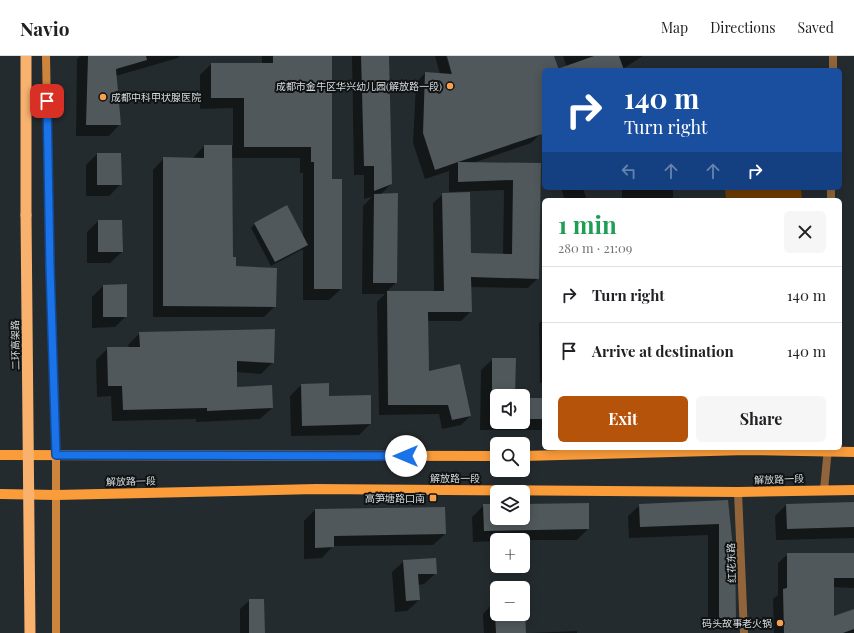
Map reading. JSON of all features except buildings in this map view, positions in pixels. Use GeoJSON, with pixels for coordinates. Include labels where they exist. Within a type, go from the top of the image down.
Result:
{"type":"FeatureCollection","features":[{"type":"Feature","properties":{"kind":"highway","name":"二环高架路"},"geometry":{"type":"LineString","coordinates":[[26,56],[30,633]]}},
{"type":"Feature","properties":{"kind":"main road"},"geometry":{"type":"LineString","coordinates":[[46,56],[50,268],[56,455],[56,633]]}},
{"type":"Feature","properties":{"kind":"main road"},"geometry":{"type":"LineString","coordinates":[[530,456],[747,450],[828,450],[854,452]]}},
{"type":"Feature","properties":{"kind":"main road"},"geometry":{"type":"LineString","coordinates":[[0,455],[490,456]]}},
{"type":"Feature","properties":{"kind":"main road","name":"解放路一段"},"geometry":{"type":"LineString","coordinates":[[0,494],[56,495],[316,489],[738,492],[854,490]]}},
{"type":"Feature","properties":{"kind":"street"},"geometry":{"type":"LineString","coordinates":[[833,56],[833,68]]}},
{"type":"Feature","properties":{"kind":"street"},"geometry":{"type":"LineString","coordinates":[[824,490],[828,450]]}},
{"type":"Feature","properties":{"kind":"street","name":"红花东路"},"geometry":{"type":"LineString","coordinates":[[738,492],[744,633]]}},
{"type":"Feature","properties":{"kind":"shaded area"},"geometry":{"type":"Polygon","coordinates":[[[725,190],[801,190],[802,198],[726,198],[725,190]]]}},
{"type":"Feature","properties":{"kind":"place","name":"成都市金牛区华兴幼儿园(解放路一段)"},"geometry":{"type":"Point","coordinates":[450,86]}},
{"type":"Feature","properties":{"kind":"place","name":"成都中科甲状腺医院"},"geometry":{"type":"Point","coordinates":[103,97]}},
{"type":"Feature","properties":{"kind":"place","name":"高笋塘路口南"},"geometry":{"type":"Point","coordinates":[433,498]}},
{"type":"Feature","properties":{"kind":"place","name":"码头故事老火锅"},"geometry":{"type":"Point","coordinates":[780,623]}},
{"type":"Feature","properties":{"kind":"route"},"geometry":{"type":"LineString","coordinates":[[47,101],[50,268],[56,455],[406,456]]}}]}
